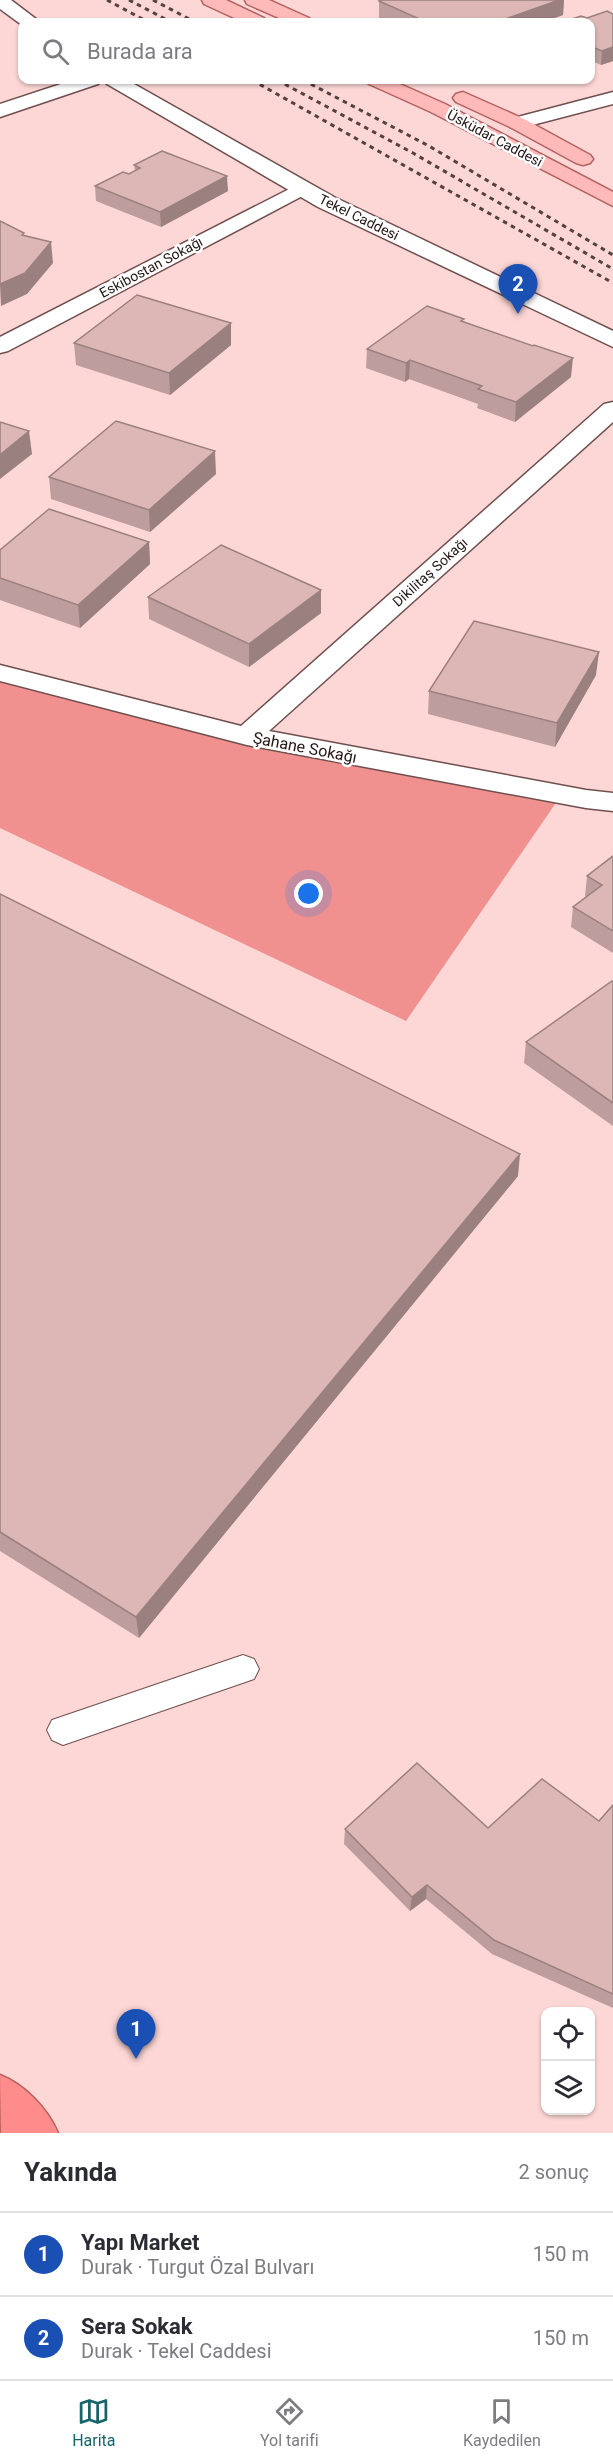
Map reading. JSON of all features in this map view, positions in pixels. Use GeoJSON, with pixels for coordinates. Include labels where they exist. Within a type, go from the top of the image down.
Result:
{"type":"FeatureCollection","features":[{"type":"Feature","properties":{"kind":"highway"},"geometry":{"type":"LineString","coordinates":[[0,2098],[34,2133]]}},
{"type":"Feature","properties":{"kind":"main road"},"geometry":{"type":"LineString","coordinates":[[211,0],[249,18]]}},
{"type":"Feature","properties":{"kind":"main road"},"geometry":{"type":"LineString","coordinates":[[254,0],[293,18]]}},
{"type":"Feature","properties":{"kind":"main road","name":"Üsküdar Caddesi"},"geometry":{"type":"LineString","coordinates":[[385,84],[438,108],[613,200]]}},
{"type":"Feature","properties":{"kind":"main road","name":"Üsküdar Caddesi"},"geometry":{"type":"LineString","coordinates":[[445,89],[517,123],[603,171]]}},
{"type":"Feature","properties":{"kind":"street"},"geometry":{"type":"LineString","coordinates":[[0,1],[25,18]]}},
{"type":"Feature","properties":{"kind":"street"},"geometry":{"type":"LineString","coordinates":[[0,111],[79,84]]}},
{"type":"Feature","properties":{"kind":"street","name":"Tekel Caddesi"},"geometry":{"type":"LineString","coordinates":[[121,84],[326,202],[613,340]]}},
{"type":"Feature","properties":{"kind":"street"},"geometry":{"type":"LineString","coordinates":[[517,123],[613,98]]}},
{"type":"Feature","properties":{"kind":"street","name":"Eskibostan Sokağı"},"geometry":{"type":"LineString","coordinates":[[0,346],[303,188]]}},
{"type":"Feature","properties":{"kind":"street","name":"Dikilitaş Sokağı"},"geometry":{"type":"LineString","coordinates":[[247,736],[613,409]]}},
{"type":"Feature","properties":{"kind":"street","name":"Şahane Sokağı"},"geometry":{"type":"LineString","coordinates":[[0,673],[247,736],[586,799],[613,802]]}},
{"type":"Feature","properties":{"kind":"lane"},"geometry":{"type":"LineString","coordinates":[[63,1730],[243,1670]]}},
{"type":"Feature","properties":{"kind":"shaded area"},"geometry":{"type":"Polygon","coordinates":[[[0,677],[562,794],[406,1021],[0,828],[0,677]]]}},
{"type":"Feature","properties":{"kind":"building"},"geometry":{"type":"Polygon","coordinates":[[[559,0],[508,18],[417,18],[379,1],[559,0]]]}},
{"type":"Feature","properties":{"kind":"building"},"geometry":{"type":"Polygon","coordinates":[[[607,11],[613,14],[613,47],[602,51],[595,48],[595,18],[587,18],[607,11]]]}},
{"type":"Feature","properties":{"kind":"building"},"geometry":{"type":"Polygon","coordinates":[[[162,151],[227,176],[160,212],[95,186],[123,172],[129,174],[140,168],[134,165],[162,151]]]}},
{"type":"Feature","properties":{"kind":"building"},"geometry":{"type":"Polygon","coordinates":[[[0,221],[24,233],[22,235],[51,242],[25,273],[0,284],[0,221]]]}},
{"type":"Feature","properties":{"kind":"building"},"geometry":{"type":"Polygon","coordinates":[[[137,295],[231,323],[169,373],[74,343],[137,295]]]}},
{"type":"Feature","properties":{"kind":"building"},"geometry":{"type":"Polygon","coordinates":[[[427,306],[464,319],[461,321],[573,358],[516,402],[478,389],[482,386],[410,360],[406,363],[367,349],[427,306]]]}},
{"type":"Feature","properties":{"kind":"building"},"geometry":{"type":"Polygon","coordinates":[[[116,421],[215,451],[149,510],[49,477],[116,421]]]}},
{"type":"Feature","properties":{"kind":"building"},"geometry":{"type":"Polygon","coordinates":[[[0,422],[29,431],[0,455],[0,422]]]}},
{"type":"Feature","properties":{"kind":"building"},"geometry":{"type":"Polygon","coordinates":[[[49,509],[149,542],[78,605],[0,578],[0,550],[49,509]]]}},
{"type":"Feature","properties":{"kind":"building"},"geometry":{"type":"Polygon","coordinates":[[[221,545],[321,590],[249,644],[148,597],[221,545]]]}},
{"type":"Feature","properties":{"kind":"building"},"geometry":{"type":"Polygon","coordinates":[[[474,621],[599,652],[557,723],[429,691],[474,621]]]}},
{"type":"Feature","properties":{"kind":"building"},"geometry":{"type":"Polygon","coordinates":[[[613,856],[613,931],[573,907],[602,885],[587,876],[613,856]]]}},
{"type":"Feature","properties":{"kind":"building"},"geometry":{"type":"Polygon","coordinates":[[[0,894],[520,1154],[136,1617],[0,1532],[0,894]]]}},
{"type":"Feature","properties":{"kind":"building"},"geometry":{"type":"Polygon","coordinates":[[[613,982],[613,1103],[526,1042],[613,982]]]}},
{"type":"Feature","properties":{"kind":"building"},"geometry":{"type":"Polygon","coordinates":[[[417,1763],[488,1828],[542,1779],[599,1821],[613,1805],[613,1994],[494,1940],[427,1885],[412,1897],[345,1829],[417,1763]]]}},
{"type":"Feature","properties":{"kind":"railway"},"geometry":{"type":"LineString","coordinates":[[107,0],[141,18]]}},
{"type":"Feature","properties":{"kind":"railway"},"geometry":{"type":"LineString","coordinates":[[129,0],[163,18]]}},
{"type":"Feature","properties":{"kind":"railway"},"geometry":{"type":"LineString","coordinates":[[153,0],[187,18]]}},
{"type":"Feature","properties":{"kind":"railway"},"geometry":{"type":"LineString","coordinates":[[259,84],[613,283]]}},
{"type":"Feature","properties":{"kind":"railway"},"geometry":{"type":"LineString","coordinates":[[284,84],[413,153],[613,269]]}},
{"type":"Feature","properties":{"kind":"railway"},"geometry":{"type":"LineString","coordinates":[[311,84],[429,146],[613,255]]}},
{"type":"Feature","properties":{"kind":"place","name":"Sera Sokak"},"geometry":{"type":"Point","coordinates":[518,314]}},
{"type":"Feature","properties":{"kind":"place","name":"Yapı Market"},"geometry":{"type":"Point","coordinates":[136,2059]}}]}
